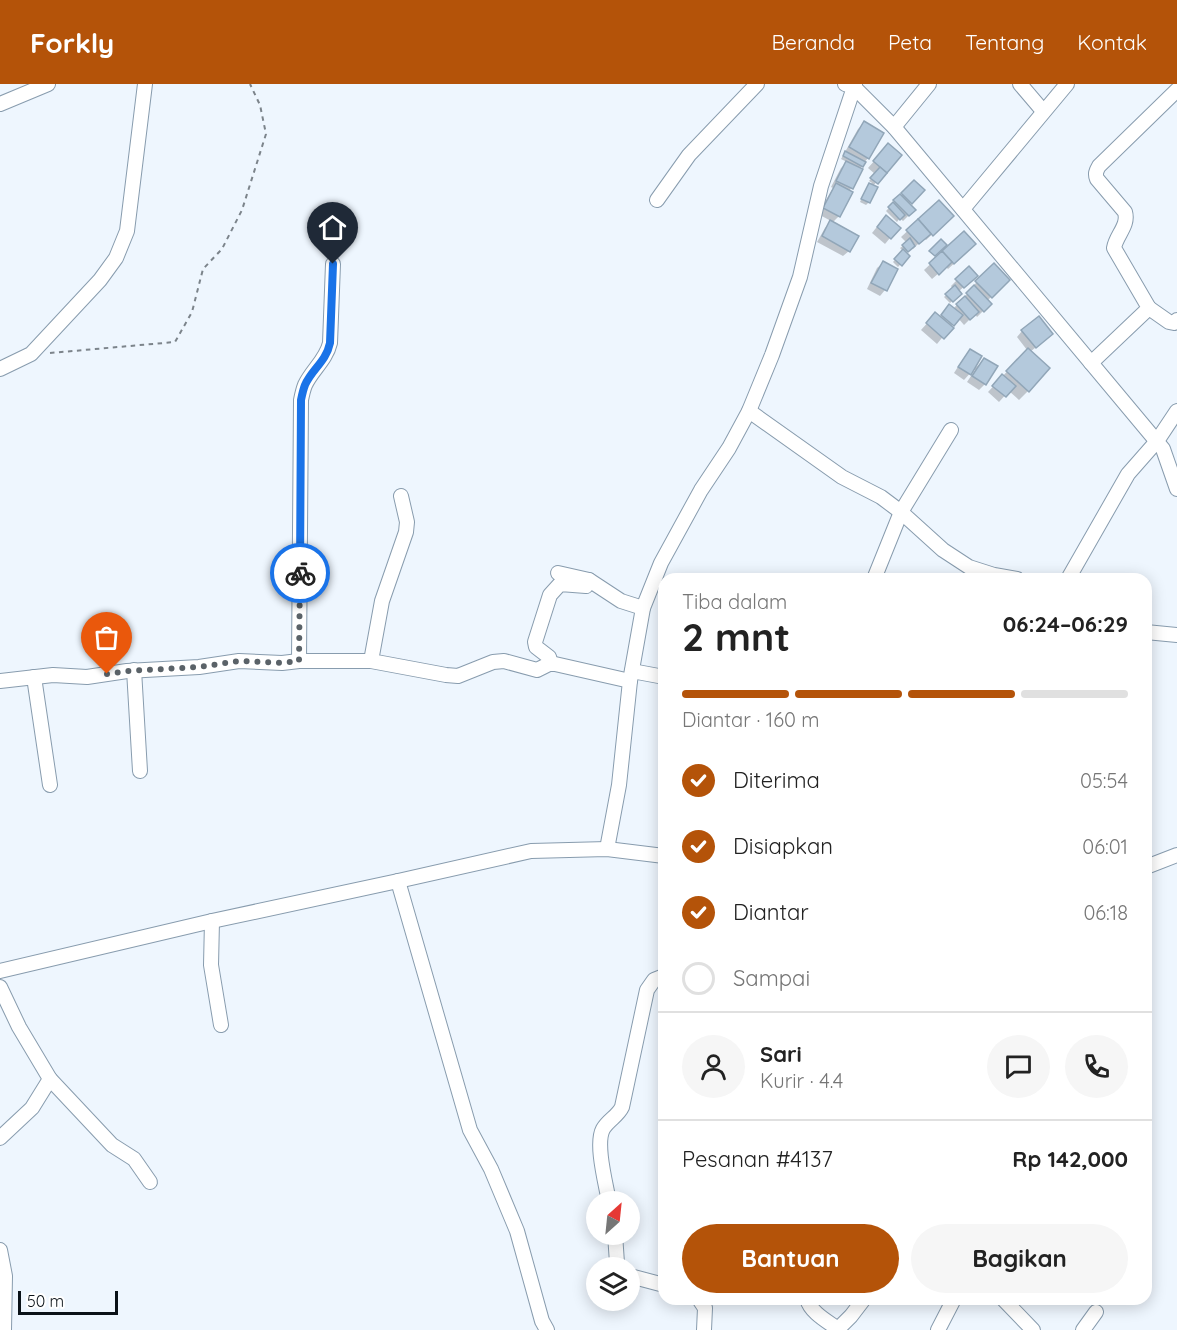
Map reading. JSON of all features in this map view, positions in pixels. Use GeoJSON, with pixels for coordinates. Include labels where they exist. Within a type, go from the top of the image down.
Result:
{"type":"FeatureCollection","features":[{"type":"Feature","properties":{"kind":"street"},"geometry":{"type":"LineString","coordinates":[[0,104],[48,84]]}},
{"type":"Feature","properties":{"kind":"street"},"geometry":{"type":"LineString","coordinates":[[0,369],[31,354],[100,280],[116,258],[127,231],[145,84]]}},
{"type":"Feature","properties":{"kind":"street"},"geometry":{"type":"LineString","coordinates":[[657,200],[689,155],[757,84]]}},
{"type":"Feature","properties":{"kind":"street"},"geometry":{"type":"LineString","coordinates":[[894,127],[928,84]]}},
{"type":"Feature","properties":{"kind":"street"},"geometry":{"type":"LineString","coordinates":[[1020,84],[1043,111]]}},
{"type":"Feature","properties":{"kind":"street"},"geometry":{"type":"LineString","coordinates":[[963,209],[1067,84]]}},
{"type":"Feature","properties":{"kind":"street"},"geometry":{"type":"LineString","coordinates":[[607,849],[619,785],[631,676],[643,608],[662,563],[700,490],[729,448],[749,411],[772,355],[800,277],[821,186],[851,85],[894,127],[1157,441],[1163,449],[1177,489]]}},
{"type":"Feature","properties":{"kind":"street"},"geometry":{"type":"LineString","coordinates":[[1177,90],[1099,166],[1095,175],[1127,217],[1114,243],[1114,248],[1149,308],[1169,322],[1174,323],[1177,320]]}},
{"type":"Feature","properties":{"kind":"street"},"geometry":{"type":"LineString","coordinates":[[299,661],[301,400],[305,384],[325,358],[330,343],[333,264]]}},
{"type":"Feature","properties":{"kind":"street"},"geometry":{"type":"LineString","coordinates":[[1091,363],[1149,308]]}},
{"type":"Feature","properties":{"kind":"street"},"geometry":{"type":"LineString","coordinates":[[749,411],[842,477],[881,497],[902,512],[943,550],[969,567],[988,573]]}},
{"type":"Feature","properties":{"kind":"street"},"geometry":{"type":"LineString","coordinates":[[1071,573],[1128,474],[1157,441],[1177,411]]}},
{"type":"Feature","properties":{"kind":"street"},"geometry":{"type":"LineString","coordinates":[[877,573],[902,512],[951,430]]}},
{"type":"Feature","properties":{"kind":"street"},"geometry":{"type":"LineString","coordinates":[[371,661],[382,601],[406,532],[407,522],[401,496]]}},
{"type":"Feature","properties":{"kind":"street"},"geometry":{"type":"LineString","coordinates":[[558,573],[589,580],[621,601],[643,608]]}},
{"type":"Feature","properties":{"kind":"street"},"geometry":{"type":"LineString","coordinates":[[551,664],[549,657],[536,647],[535,642],[550,595],[560,584],[586,586],[589,580]]}},
{"type":"Feature","properties":{"kind":"street"},"geometry":{"type":"LineString","coordinates":[[1152,633],[1177,635]]}},
{"type":"Feature","properties":{"kind":"street"},"geometry":{"type":"LineString","coordinates":[[0,681],[53,675],[87,677],[134,670],[199,667],[239,661],[282,663],[371,661],[458,676],[493,662],[504,661],[537,670],[555,664],[631,676],[658,677]]}},
{"type":"Feature","properties":{"kind":"street"},"geometry":{"type":"LineString","coordinates":[[134,670],[140,771]]}},
{"type":"Feature","properties":{"kind":"street"},"geometry":{"type":"LineString","coordinates":[[34,677],[50,784]]}},
{"type":"Feature","properties":{"kind":"street"},"geometry":{"type":"LineString","coordinates":[[0,970],[531,851],[607,849],[658,855]]}},
{"type":"Feature","properties":{"kind":"street"},"geometry":{"type":"LineString","coordinates":[[1152,865],[1177,855]]}},
{"type":"Feature","properties":{"kind":"street"},"geometry":{"type":"LineString","coordinates":[[398,881],[470,1130],[491,1169],[517,1231],[542,1321],[547,1330]]}},
{"type":"Feature","properties":{"kind":"street"},"geometry":{"type":"LineString","coordinates":[[212,921],[211,965],[221,1025]]}},
{"type":"Feature","properties":{"kind":"street"},"geometry":{"type":"LineString","coordinates":[[607,1191],[602,1170],[600,1136],[606,1125],[622,1107],[648,990],[654,980],[658,978]]}},
{"type":"Feature","properties":{"kind":"street"},"geometry":{"type":"LineString","coordinates":[[0,987],[19,1027],[50,1079],[112,1145],[134,1159],[150,1182]]}},
{"type":"Feature","properties":{"kind":"street"},"geometry":{"type":"LineString","coordinates":[[0,1138],[32,1108],[50,1079]]}},
{"type":"Feature","properties":{"kind":"street"},"geometry":{"type":"LineString","coordinates":[[0,1250],[5,1275],[4,1330]]}},
{"type":"Feature","properties":{"kind":"street"},"geometry":{"type":"LineString","coordinates":[[640,1279],[658,1283]]}},
{"type":"Feature","properties":{"kind":"street"},"geometry":{"type":"LineString","coordinates":[[704,1305],[705,1330]]}},
{"type":"Feature","properties":{"kind":"street"},"geometry":{"type":"LineString","coordinates":[[809,1305],[838,1330],[859,1305]]}},
{"type":"Feature","properties":{"kind":"street"},"geometry":{"type":"LineString","coordinates":[[938,1330],[951,1305]]}},
{"type":"Feature","properties":{"kind":"street"},"geometry":{"type":"LineString","coordinates":[[1009,1305],[1033,1330]]}},
{"type":"Feature","properties":{"kind":"street"},"geometry":{"type":"LineString","coordinates":[[1083,1330],[1096,1312]]}},
{"type":"Feature","properties":{"kind":"path"},"geometry":{"type":"LineString","coordinates":[[31,354],[175,342],[192,312],[203,269],[222,249],[242,210],[266,134],[260,105],[250,84]]}},
{"type":"Feature","properties":{"kind":"building"},"geometry":{"type":"Polygon","coordinates":[[[864,121],[884,133],[869,159],[849,147],[864,121]]]}},
{"type":"Feature","properties":{"kind":"building"},"geometry":{"type":"Polygon","coordinates":[[[888,143],[902,155],[887,173],[873,161],[888,143]]]}},
{"type":"Feature","properties":{"kind":"building"},"geometry":{"type":"Polygon","coordinates":[[[845,151],[866,162],[863,167],[843,156],[845,151]]]}},
{"type":"Feature","properties":{"kind":"building"},"geometry":{"type":"Polygon","coordinates":[[[846,161],[863,169],[853,189],[836,181],[846,161]]]}},
{"type":"Feature","properties":{"kind":"building"},"geometry":{"type":"Polygon","coordinates":[[[880,167],[887,173],[878,184],[870,178],[880,167]]]}},
{"type":"Feature","properties":{"kind":"building"},"geometry":{"type":"Polygon","coordinates":[[[914,180],[925,190],[912,204],[901,193],[914,180]]]}},
{"type":"Feature","properties":{"kind":"building"},"geometry":{"type":"Polygon","coordinates":[[[836,183],[853,192],[840,217],[823,208],[836,183]]]}},
{"type":"Feature","properties":{"kind":"building"},"geometry":{"type":"Polygon","coordinates":[[[869,183],[878,187],[870,203],[861,199],[869,183]]]}},
{"type":"Feature","properties":{"kind":"building"},"geometry":{"type":"Polygon","coordinates":[[[900,194],[916,210],[909,216],[893,200],[900,194]]]}},
{"type":"Feature","properties":{"kind":"building"},"geometry":{"type":"Polygon","coordinates":[[[939,200],[954,216],[933,236],[918,219],[939,200]]]}},
{"type":"Feature","properties":{"kind":"building"},"geometry":{"type":"Polygon","coordinates":[[[893,202],[905,215],[900,220],[888,207],[893,202]]]}},
{"type":"Feature","properties":{"kind":"building"},"geometry":{"type":"Polygon","coordinates":[[[886,215],[901,228],[891,239],[877,227],[886,215]]]}},
{"type":"Feature","properties":{"kind":"building"},"geometry":{"type":"Polygon","coordinates":[[[918,219],[931,234],[919,244],[906,230],[918,219]]]}},
{"type":"Feature","properties":{"kind":"building"},"geometry":{"type":"Polygon","coordinates":[[[830,220],[859,236],[850,252],[822,236],[830,220]]]}},
{"type":"Feature","properties":{"kind":"building"},"geometry":{"type":"Polygon","coordinates":[[[964,231],[976,244],[954,264],[942,251],[964,231]]]}},
{"type":"Feature","properties":{"kind":"building"},"geometry":{"type":"Polygon","coordinates":[[[910,238],[915,246],[908,252],[902,245],[910,238]]]}},
{"type":"Feature","properties":{"kind":"building"},"geometry":{"type":"Polygon","coordinates":[[[941,239],[947,245],[935,256],[929,251],[941,239]]]}},
{"type":"Feature","properties":{"kind":"building"},"geometry":{"type":"Polygon","coordinates":[[[903,249],[910,256],[902,266],[894,259],[903,249]]]}},
{"type":"Feature","properties":{"kind":"building"},"geometry":{"type":"Polygon","coordinates":[[[942,251],[952,262],[939,275],[929,263],[942,251]]]}},
{"type":"Feature","properties":{"kind":"building"},"geometry":{"type":"Polygon","coordinates":[[[883,261],[898,269],[887,291],[871,283],[883,261]]]}},
{"type":"Feature","properties":{"kind":"building"},"geometry":{"type":"Polygon","coordinates":[[[994,263],[1010,280],[992,298],[975,281],[994,263]]]}},
{"type":"Feature","properties":{"kind":"building"},"geometry":{"type":"Polygon","coordinates":[[[969,266],[978,276],[964,288],[955,279],[969,266]]]}},
{"type":"Feature","properties":{"kind":"building"},"geometry":{"type":"Polygon","coordinates":[[[955,285],[962,294],[953,302],[945,294],[955,285]]]}},
{"type":"Feature","properties":{"kind":"building"},"geometry":{"type":"Polygon","coordinates":[[[974,285],[992,304],[984,312],[966,293],[974,285]]]}},
{"type":"Feature","properties":{"kind":"building"},"geometry":{"type":"Polygon","coordinates":[[[965,296],[979,312],[970,320],[956,304],[965,296]]]}},
{"type":"Feature","properties":{"kind":"building"},"geometry":{"type":"Polygon","coordinates":[[[949,304],[963,315],[954,326],[941,315],[949,304]]]}},
{"type":"Feature","properties":{"kind":"building"},"geometry":{"type":"Polygon","coordinates":[[[935,312],[954,328],[944,339],[926,323],[935,312]]]}},
{"type":"Feature","properties":{"kind":"building"},"geometry":{"type":"Polygon","coordinates":[[[1039,316],[1053,334],[1036,348],[1021,330],[1039,316]]]}},
{"type":"Feature","properties":{"kind":"building"},"geometry":{"type":"Polygon","coordinates":[[[1028,348],[1050,368],[1029,392],[1006,371],[1028,348]]]}},
{"type":"Feature","properties":{"kind":"building"},"geometry":{"type":"Polygon","coordinates":[[[970,349],[982,356],[971,375],[958,367],[970,349]]]}},
{"type":"Feature","properties":{"kind":"building"},"geometry":{"type":"Polygon","coordinates":[[[984,358],[998,366],[986,385],[972,376],[984,358]]]}},
{"type":"Feature","properties":{"kind":"building"},"geometry":{"type":"Polygon","coordinates":[[[1002,374],[1016,386],[1006,397],[992,386],[1002,374]]]}},
{"type":"Feature","properties":{"kind":"way so far"},"geometry":{"type":"LineString","coordinates":[[107,674],[199,667],[239,661],[282,663],[299,661],[300,573]]}},
{"type":"Feature","properties":{"kind":"route"},"geometry":{"type":"LineString","coordinates":[[300,573],[301,400],[305,384],[325,358],[330,343],[333,264]]}}]}
